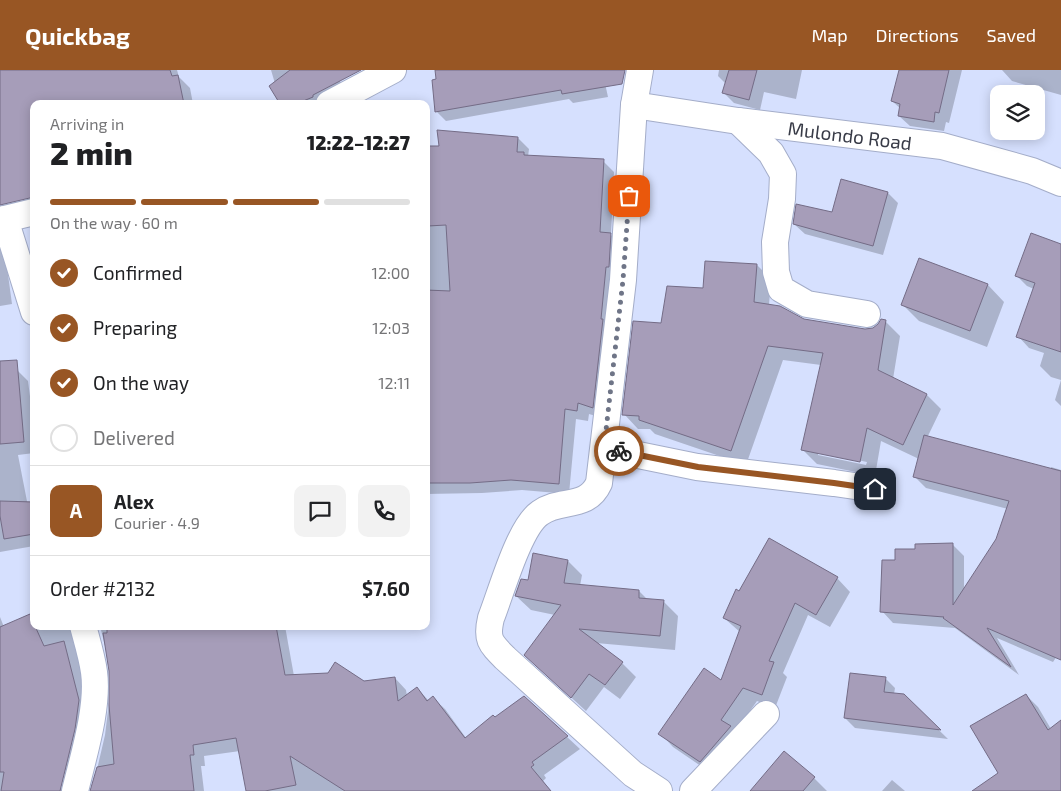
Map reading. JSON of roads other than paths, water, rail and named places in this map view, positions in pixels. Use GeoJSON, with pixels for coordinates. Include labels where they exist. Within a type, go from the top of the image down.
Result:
{"type":"FeatureCollection","features":[{"type":"Feature","properties":{"kind":"street"},"geometry":{"type":"LineString","coordinates":[[337,100],[393,70]]}},
{"type":"Feature","properties":{"kind":"street"},"geometry":{"type":"LineString","coordinates":[[640,70],[634,105],[626,250],[601,474],[595,491],[586,498],[577,502],[552,507],[540,512],[532,520],[522,538],[488,629],[490,643],[501,654],[633,774],[659,791]]}},
{"type":"Feature","properties":{"kind":"street","name":"Mulondo Road"},"geometry":{"type":"LineString","coordinates":[[634,105],[738,121],[942,146],[1032,172],[1061,183]]}},
{"type":"Feature","properties":{"kind":"street"},"geometry":{"type":"LineString","coordinates":[[738,121],[771,153],[782,174],[782,200],[775,242],[776,272],[781,289],[807,304],[867,314]]}},
{"type":"Feature","properties":{"kind":"street"},"geometry":{"type":"LineString","coordinates":[[30,213],[3,220],[30,300]]}},
{"type":"Feature","properties":{"kind":"street"},"geometry":{"type":"LineString","coordinates":[[604,448],[698,467],[875,489]]}},
{"type":"Feature","properties":{"kind":"street"},"geometry":{"type":"LineString","coordinates":[[75,791],[89,729],[95,690],[94,672],[84,630]]}},
{"type":"Feature","properties":{"kind":"street"},"geometry":{"type":"LineString","coordinates":[[693,791],[766,714]]}}]}
